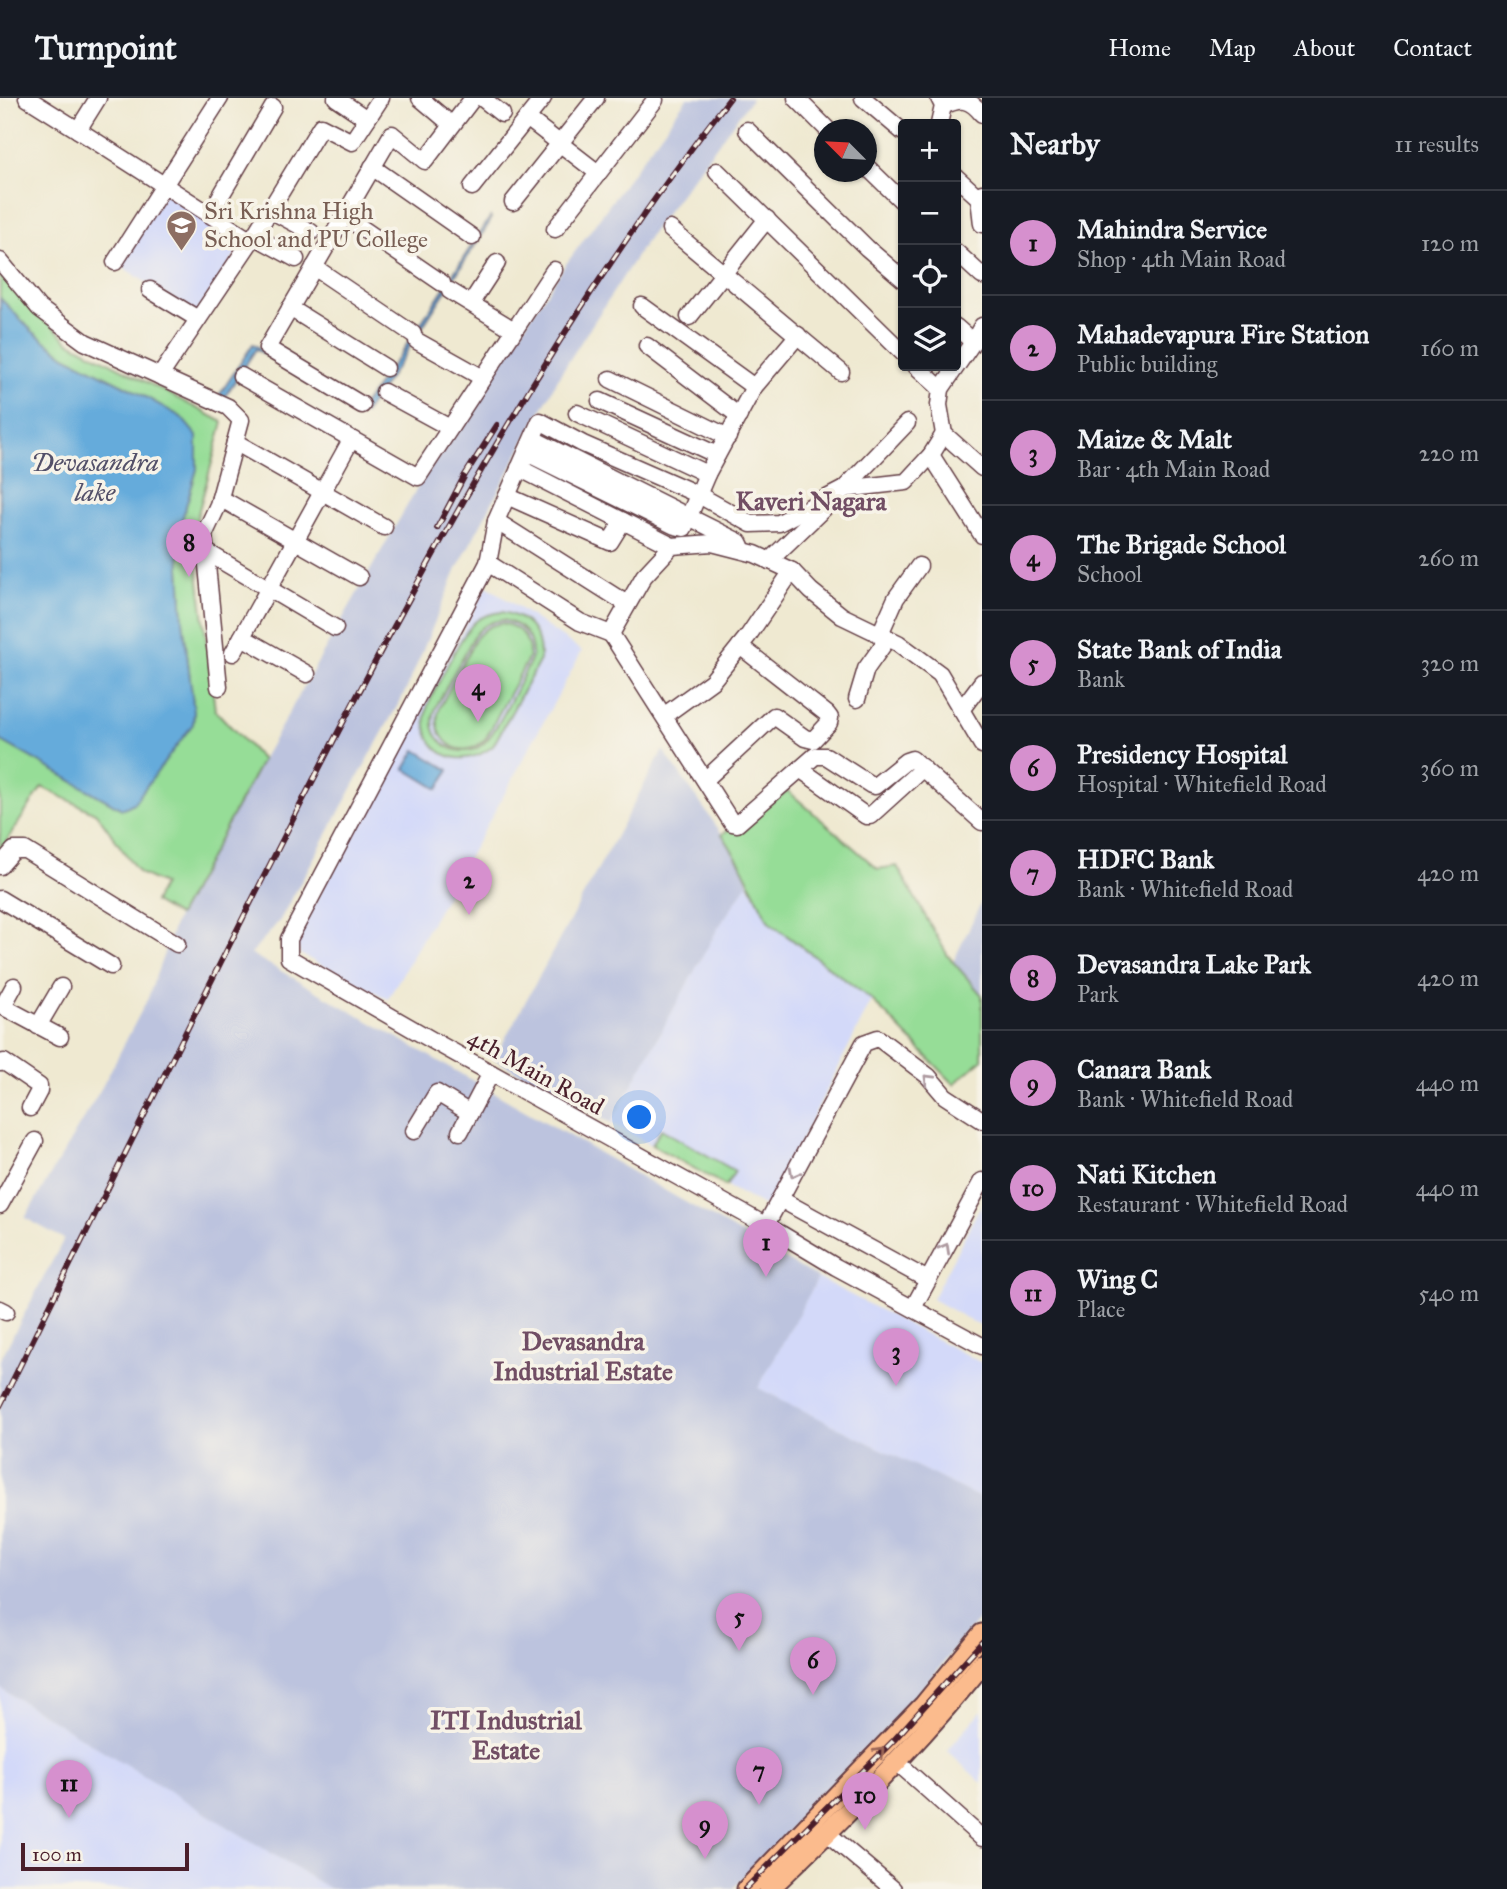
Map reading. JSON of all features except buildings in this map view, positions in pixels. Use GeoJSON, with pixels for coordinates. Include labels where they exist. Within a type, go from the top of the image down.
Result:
{"type":"FeatureCollection","features":[{"type":"Feature","properties":{"kind":"main road"},"geometry":{"type":"LineString","coordinates":[[769,1889],[982,1634]]}},
{"type":"Feature","properties":{"kind":"main road"},"geometry":{"type":"LineString","coordinates":[[747,1889],[816,1836],[898,1763],[982,1664]]}},
{"type":"Feature","properties":{"kind":"street"},"geometry":{"type":"LineString","coordinates":[[27,98],[209,214],[296,260]]}},
{"type":"Feature","properties":{"kind":"street"},"geometry":{"type":"LineString","coordinates":[[78,130],[98,98]]}},
{"type":"Feature","properties":{"kind":"street"},"geometry":{"type":"LineString","coordinates":[[116,262],[220,98]]}},
{"type":"Feature","properties":{"kind":"street"},"geometry":{"type":"LineString","coordinates":[[327,112],[337,98],[367,119]]}},
{"type":"Feature","properties":{"kind":"street"},"geometry":{"type":"LineString","coordinates":[[352,142],[381,98]]}},
{"type":"Feature","properties":{"kind":"street"},"geometry":{"type":"LineString","coordinates":[[420,98],[452,125]]}},
{"type":"Feature","properties":{"kind":"street"},"geometry":{"type":"LineString","coordinates":[[362,405],[267,348],[392,134],[425,161],[473,98]]}},
{"type":"Feature","properties":{"kind":"street"},"geometry":{"type":"LineString","coordinates":[[482,98],[502,114]]}},
{"type":"Feature","properties":{"kind":"street"},"geometry":{"type":"LineString","coordinates":[[472,187],[543,98]]}},
{"type":"Feature","properties":{"kind":"street"},"geometry":{"type":"LineString","coordinates":[[513,202],[596,98]]}},
{"type":"Feature","properties":{"kind":"street"},"geometry":{"type":"LineString","coordinates":[[796,98],[817,119]]}},
{"type":"Feature","properties":{"kind":"street"},"geometry":{"type":"LineString","coordinates":[[863,98],[898,128]]}},
{"type":"Feature","properties":{"kind":"street"},"geometry":{"type":"LineString","coordinates":[[941,102],[965,99],[982,114]]}},
{"type":"Feature","properties":{"kind":"street"},"geometry":{"type":"LineString","coordinates":[[555,229],[655,100]]}},
{"type":"Feature","properties":{"kind":"street"},"geometry":{"type":"LineString","coordinates":[[209,214],[273,107]]}},
{"type":"Feature","properties":{"kind":"street"},"geometry":{"type":"LineString","coordinates":[[527,118],[598,173]]}},
{"type":"Feature","properties":{"kind":"street"},"geometry":{"type":"LineString","coordinates":[[160,376],[270,211],[321,126],[352,142],[472,237]]}},
{"type":"Feature","properties":{"kind":"street"},"geometry":{"type":"LineString","coordinates":[[747,130],[867,248],[898,275]]}},
{"type":"Feature","properties":{"kind":"street"},"geometry":{"type":"LineString","coordinates":[[717,172],[898,348]]}},
{"type":"Feature","properties":{"kind":"street"},"geometry":{"type":"LineString","coordinates":[[877,176],[898,196]]}},
{"type":"Feature","properties":{"kind":"street"},"geometry":{"type":"LineString","coordinates":[[961,181],[980,195],[982,224]]}},
{"type":"Feature","properties":{"kind":"street"},"geometry":{"type":"LineString","coordinates":[[270,211],[311,232]]}},
{"type":"Feature","properties":{"kind":"street"},"geometry":{"type":"LineString","coordinates":[[344,216],[514,331]]}},
{"type":"Feature","properties":{"kind":"street"},"geometry":{"type":"LineString","coordinates":[[690,317],[767,219]]}},
{"type":"Feature","properties":{"kind":"street"},"geometry":{"type":"LineString","coordinates":[[670,229],[841,372]]}},
{"type":"Feature","properties":{"kind":"street"},"geometry":{"type":"LineString","coordinates":[[961,256],[982,276]]}},
{"type":"Feature","properties":{"kind":"street"},"geometry":{"type":"LineString","coordinates":[[0,261],[39,308],[85,342],[228,407],[242,420],[220,498],[204,536],[219,687]]}},
{"type":"Feature","properties":{"kind":"street"},"geometry":{"type":"LineString","coordinates":[[471,303],[497,263]]}},
{"type":"Feature","properties":{"kind":"street"},"geometry":{"type":"LineString","coordinates":[[314,267],[415,337],[483,378]]}},
{"type":"Feature","properties":{"kind":"street"},"geometry":{"type":"LineString","coordinates":[[241,376],[418,477],[554,270]]}},
{"type":"Feature","properties":{"kind":"street"},"geometry":{"type":"LineString","coordinates":[[150,290],[198,319]]}},
{"type":"Feature","properties":{"kind":"street"},"geometry":{"type":"LineString","coordinates":[[642,306],[754,387]]}},
{"type":"Feature","properties":{"kind":"street"},"geometry":{"type":"LineString","coordinates":[[290,308],[386,368]]}},
{"type":"Feature","properties":{"kind":"street"},"geometry":{"type":"LineString","coordinates":[[982,326],[941,389],[939,405],[944,434],[931,455],[906,482],[844,489],[779,523],[751,524],[696,494],[583,444],[540,421],[496,520],[488,563],[580,622],[611,634],[730,820],[737,824],[814,756],[826,756],[875,786],[912,759],[982,821]]}},
{"type":"Feature","properties":{"kind":"street"},"geometry":{"type":"LineString","coordinates":[[961,331],[973,342]]}},
{"type":"Feature","properties":{"kind":"street"},"geometry":{"type":"LineString","coordinates":[[530,445],[535,457],[570,466],[684,528],[696,494],[754,387],[798,335]]}},
{"type":"Feature","properties":{"kind":"street"},"geometry":{"type":"LineString","coordinates":[[647,346],[738,416]]}},
{"type":"Feature","properties":{"kind":"street"},"geometry":{"type":"LineString","coordinates":[[921,371],[941,389]]}},
{"type":"Feature","properties":{"kind":"street"},"geometry":{"type":"LineString","coordinates":[[610,379],[727,437]]}},
{"type":"Feature","properties":{"kind":"street"},"geometry":{"type":"LineString","coordinates":[[384,391],[450,428]]}},
{"type":"Feature","properties":{"kind":"street"},"geometry":{"type":"LineString","coordinates":[[600,401],[717,455]]}},
{"type":"Feature","properties":{"kind":"street"},"geometry":{"type":"LineString","coordinates":[[578,413],[707,474]]}},
{"type":"Feature","properties":{"kind":"street"},"geometry":{"type":"LineString","coordinates":[[769,561],[844,489],[907,422]]}},
{"type":"Feature","properties":{"kind":"street"},"geometry":{"type":"LineString","coordinates":[[944,434],[979,460]]}},
{"type":"Feature","properties":{"kind":"street"},"geometry":{"type":"LineString","coordinates":[[233,653],[351,440]]}},
{"type":"Feature","properties":{"kind":"street"},"geometry":{"type":"LineString","coordinates":[[235,442],[384,527]]}},
{"type":"Feature","properties":{"kind":"street"},"geometry":{"type":"LineString","coordinates":[[570,466],[583,444]]}},
{"type":"Feature","properties":{"kind":"street"},"geometry":{"type":"LineString","coordinates":[[931,455],[982,535]]}},
{"type":"Feature","properties":{"kind":"street"},"geometry":{"type":"LineString","coordinates":[[519,468],[672,546],[712,543],[742,547]]}},
{"type":"Feature","properties":{"kind":"street"},"geometry":{"type":"LineString","coordinates":[[507,496],[610,542],[623,521]]}},
{"type":"Feature","properties":{"kind":"street"},"geometry":{"type":"LineString","coordinates":[[220,498],[359,577]]}},
{"type":"Feature","properties":{"kind":"street"},"geometry":{"type":"LineString","coordinates":[[690,516],[742,547],[792,571],[811,591],[842,616],[884,636],[940,674],[982,745]]}},
{"type":"Feature","properties":{"kind":"street"},"geometry":{"type":"LineString","coordinates":[[496,520],[627,604]]}},
{"type":"Feature","properties":{"kind":"street"},"geometry":{"type":"LineString","coordinates":[[742,547],[751,524]]}},
{"type":"Feature","properties":{"kind":"street"},"geometry":{"type":"LineString","coordinates":[[611,634],[644,576],[672,546]]}},
{"type":"Feature","properties":{"kind":"street"},"geometry":{"type":"LineString","coordinates":[[205,551],[335,628]]}},
{"type":"Feature","properties":{"kind":"street","name":"4th Main Road"},"geometry":{"type":"LineString","coordinates":[[488,563],[289,939],[289,958],[766,1225],[836,1267],[982,1346]]}},
{"type":"Feature","properties":{"kind":"street"},"geometry":{"type":"LineString","coordinates":[[857,699],[866,669],[884,636],[896,598],[919,566]]}},
{"type":"Feature","properties":{"kind":"street"},"geometry":{"type":"LineString","coordinates":[[665,715],[712,681],[792,571]]}},
{"type":"Feature","properties":{"kind":"street"},"geometry":{"type":"LineString","coordinates":[[242,637],[307,674]]}},
{"type":"Feature","properties":{"kind":"street"},"geometry":{"type":"LineString","coordinates":[[705,780],[774,716],[813,740],[829,723],[827,714],[740,646]]}},
{"type":"Feature","properties":{"kind":"street"},"geometry":{"type":"LineString","coordinates":[[961,710],[982,682]]}},
{"type":"Feature","properties":{"kind":"street"},"geometry":{"type":"LineString","coordinates":[[800,769],[851,807],[870,816],[923,768]]}},
{"type":"Feature","properties":{"kind":"street"},"geometry":{"type":"LineString","coordinates":[[0,866],[14,850],[25,850],[177,944]]}},
{"type":"Feature","properties":{"kind":"street"},"geometry":{"type":"LineString","coordinates":[[1,900],[111,966]]}},
{"type":"Feature","properties":{"kind":"street"},"geometry":{"type":"LineString","coordinates":[[14,986],[1,1006],[60,1037]]}},
{"type":"Feature","properties":{"kind":"street"},"geometry":{"type":"LineString","coordinates":[[38,1026],[61,987]]}},
{"type":"Feature","properties":{"kind":"street"},"geometry":{"type":"LineString","coordinates":[[766,1225],[864,1043],[872,1038],[878,1038],[928,1076],[945,1097],[982,1120]]}},
{"type":"Feature","properties":{"kind":"street"},"geometry":{"type":"LineString","coordinates":[[0,1063],[4,1062],[40,1086],[30,1108]]}},
{"type":"Feature","properties":{"kind":"street"},"geometry":{"type":"LineString","coordinates":[[460,1132],[491,1073]]}},
{"type":"Feature","properties":{"kind":"street"},"geometry":{"type":"LineString","coordinates":[[414,1131],[437,1093],[470,1113]]}},
{"type":"Feature","properties":{"kind":"street"},"geometry":{"type":"LineString","coordinates":[[0,1205],[35,1141]]}},
{"type":"Feature","properties":{"kind":"street"},"geometry":{"type":"LineString","coordinates":[[913,1308],[982,1181]]}},
{"type":"Feature","properties":{"kind":"street"},"geometry":{"type":"LineString","coordinates":[[780,1199],[928,1280]]}},
{"type":"Feature","properties":{"kind":"street"},"geometry":{"type":"LineString","coordinates":[[898,1763],[982,1838]]}},
{"type":"Feature","properties":{"kind":"street"},"geometry":{"type":"LineString","coordinates":[[816,1836],[893,1889]]}},
{"type":"Feature","properties":{"kind":"shaded area"},"geometry":{"type":"Polygon","coordinates":[[[687,98],[752,98],[650,235],[561,373],[457,569],[407,688],[280,920],[251,954],[818,1278],[758,1388],[982,1499],[982,1615],[908,1707],[733,1889],[330,1889],[0,1688],[0,1360],[64,1239],[25,1218],[102,1087],[148,998],[177,917],[262,760],[420,483],[566,264],[687,98]]]}},
{"type":"Feature","properties":{"kind":"shaded area","name":"Sri Krishna High School and PU College"},"geometry":{"type":"Polygon","coordinates":[[[167,190],[244,241],[195,315],[118,264],[167,190]]]}},
{"type":"Feature","properties":{"kind":"shaded area"},"geometry":{"type":"Polygon","coordinates":[[[487,586],[582,651],[388,999],[300,954],[297,945],[299,932],[487,586]]]}},
{"type":"Feature","properties":{"kind":"shaded area"},"geometry":{"type":"Polygon","coordinates":[[[663,750],[722,834],[740,863],[748,883],[718,928],[611,1123],[494,1059],[663,750]]]}},
{"type":"Feature","properties":{"kind":"shaded area"},"geometry":{"type":"Polygon","coordinates":[[[748,883],[769,922],[872,1000],[767,1208],[611,1123],[718,928],[748,883]]]}},
{"type":"Feature","properties":{"kind":"shaded area"},"geometry":{"type":"Polygon","coordinates":[[[982,901],[982,995],[953,962],[982,901]]]}},
{"type":"Feature","properties":{"kind":"shaded area"},"geometry":{"type":"Polygon","coordinates":[[[982,1203],[982,1327],[932,1299],[982,1203]]]}},
{"type":"Feature","properties":{"kind":"shaded area"},"geometry":{"type":"Polygon","coordinates":[[[818,1278],[982,1363],[982,1499],[758,1388],[818,1278]]]}},
{"type":"Feature","properties":{"kind":"shaded area"},"geometry":{"type":"Polygon","coordinates":[[[0,1688],[183,1799],[330,1889],[0,1889],[0,1688]]]}},
{"type":"Feature","properties":{"kind":"shaded area"},"geometry":{"type":"Polygon","coordinates":[[[982,1710],[982,1783],[947,1751],[982,1710]]]}},
{"type":"Feature","properties":{"kind":"green space"},"geometry":{"type":"Polygon","coordinates":[[[0,275],[68,341],[223,422],[193,532],[215,710],[262,760],[178,916],[154,902],[163,884],[139,873],[97,814],[42,787],[0,851],[0,740],[122,809],[193,724],[178,533],[197,469],[181,417],[65,356],[32,331],[0,298],[0,275]]]}},
{"type":"Feature","properties":{"kind":"green space"},"geometry":{"type":"Polygon","coordinates":[[[502,612],[519,618],[532,628],[540,650],[540,660],[493,746],[479,755],[452,757],[432,744],[427,732],[426,718],[429,702],[470,627],[482,617],[502,612]],[[493,622],[474,636],[437,705],[433,719],[434,728],[441,741],[451,748],[468,751],[484,743],[503,715],[532,658],[531,644],[525,633],[509,622],[493,622]]]}},
{"type":"Feature","properties":{"kind":"green space"},"geometry":{"type":"Polygon","coordinates":[[[502,623],[523,634],[528,644],[529,657],[485,739],[467,749],[457,748],[443,738],[439,729],[440,707],[476,638],[488,628],[502,623]]]}},
{"type":"Feature","properties":{"kind":"green space"},"geometry":{"type":"Polygon","coordinates":[[[788,791],[878,869],[897,866],[948,956],[982,995],[982,1060],[954,1084],[872,1000],[769,922],[740,863],[722,834],[788,791]]]}},
{"type":"Feature","properties":{"kind":"green space"},"geometry":{"type":"Polygon","coordinates":[[[661,1129],[735,1171],[726,1186],[652,1145],[661,1129]]]}},
{"type":"Feature","properties":{"kind":"water"},"geometry":{"type":"Polygon","coordinates":[[[491,216],[490,222],[364,414],[345,402],[342,404],[256,349],[222,401],[218,397],[253,344],[361,408],[404,349],[491,216]]]}},
{"type":"Feature","properties":{"kind":"water","name":"Devasandra lake"},"geometry":{"type":"Polygon","coordinates":[[[0,298],[32,331],[65,356],[181,417],[197,436],[197,469],[178,533],[193,724],[134,803],[122,809],[0,740],[0,298]]]}},
{"type":"Feature","properties":{"kind":"water"},"geometry":{"type":"Polygon","coordinates":[[[416,750],[449,770],[438,789],[405,769],[416,750]]]}},
{"type":"Feature","properties":{"kind":"railway"},"geometry":{"type":"LineString","coordinates":[[0,1406],[286,833],[437,548],[490,455],[604,272],[665,184],[730,98]]}},
{"type":"Feature","properties":{"kind":"railway"},"geometry":{"type":"LineString","coordinates":[[437,528],[465,475],[497,425]]}},
{"type":"Feature","properties":{"kind":"railway"},"geometry":{"type":"LineString","coordinates":[[745,1889],[894,1740],[982,1642]]}},
{"type":"Feature","properties":{"kind":"place","name":"Sri Krishna High School and PU College"},"geometry":{"type":"Point","coordinates":[181,252]}},
{"type":"Feature","properties":{"kind":"place","name":"Devasandra Lake Park"},"geometry":{"type":"Point","coordinates":[189,577]}},
{"type":"Feature","properties":{"kind":"place","name":"The Brigade School"},"geometry":{"type":"Point","coordinates":[478,722]}},
{"type":"Feature","properties":{"kind":"place","name":"Mahadevapura Fire Station"},"geometry":{"type":"Point","coordinates":[469,915]}},
{"type":"Feature","properties":{"kind":"place","name":"Mahindra Service"},"geometry":{"type":"Point","coordinates":[766,1277]}},
{"type":"Feature","properties":{"kind":"place","name":"Maize & Malt"},"geometry":{"type":"Point","coordinates":[896,1386]}},
{"type":"Feature","properties":{"kind":"place","name":"State Bank of India"},"geometry":{"type":"Point","coordinates":[739,1651]}},
{"type":"Feature","properties":{"kind":"place","name":"Presidency Hospital"},"geometry":{"type":"Point","coordinates":[813,1695]}},
{"type":"Feature","properties":{"kind":"place","name":"HDFC Bank"},"geometry":{"type":"Point","coordinates":[759,1805]}},
{"type":"Feature","properties":{"kind":"place","name":"Wing C"},"geometry":{"type":"Point","coordinates":[69,1818]}},
{"type":"Feature","properties":{"kind":"place","name":"Nati Kitchen"},"geometry":{"type":"Point","coordinates":[865,1830]}},
{"type":"Feature","properties":{"kind":"place","name":"Canara Bank"},"geometry":{"type":"Point","coordinates":[705,1859]}},
{"type":"Feature","properties":{"kind":"district","name":"Kaveri Nagara"},"geometry":{"type":"Point","coordinates":[811,501]}},
{"type":"Feature","properties":{"kind":"district","name":"Devasandra Industrial Estate"},"geometry":{"type":"Point","coordinates":[583,1356]}},
{"type":"Feature","properties":{"kind":"district","name":"ITI Industrial Estate"},"geometry":{"type":"Point","coordinates":[506,1735]}}]}
